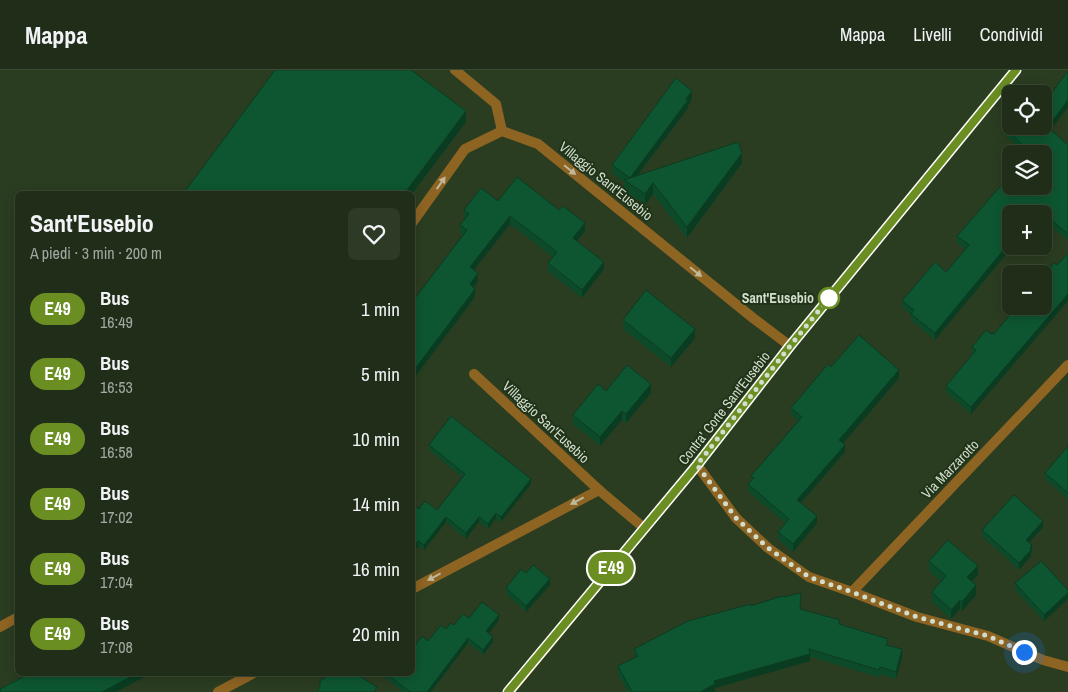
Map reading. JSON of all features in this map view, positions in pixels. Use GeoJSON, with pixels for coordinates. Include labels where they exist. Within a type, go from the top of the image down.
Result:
{"type":"FeatureCollection","features":[{"type":"Feature","properties":{"kind":"street"},"geometry":{"type":"LineString","coordinates":[[415,219],[465,149],[502,131],[496,104],[455,70]]}},
{"type":"Feature","properties":{"kind":"street","name":"Contra' Corte Sant'Eusebio"},"geometry":{"type":"LineString","coordinates":[[508,692],[697,465],[790,346],[1016,70]]}},
{"type":"Feature","properties":{"kind":"street","name":"Villaggio Sant'Eusebio"},"geometry":{"type":"LineString","coordinates":[[502,131],[538,144],[790,346]]}},
{"type":"Feature","properties":{"kind":"street","name":"Via Marzarotto"},"geometry":{"type":"LineString","coordinates":[[852,592],[1068,365]]}},
{"type":"Feature","properties":{"kind":"street","name":"Villaggio San'Eusebio"},"geometry":{"type":"LineString","coordinates":[[474,374],[599,490]]}},
{"type":"Feature","properties":{"kind":"street"},"geometry":{"type":"LineString","coordinates":[[697,465],[736,518],[768,548],[809,577],[917,617],[988,636],[1042,660],[1068,667]]}},
{"type":"Feature","properties":{"kind":"street"},"geometry":{"type":"LineString","coordinates":[[415,587],[599,490],[644,528]]}},
{"type":"Feature","properties":{"kind":"street"},"geometry":{"type":"LineString","coordinates":[[0,627],[15,619]]}},
{"type":"Feature","properties":{"kind":"street"},"geometry":{"type":"LineString","coordinates":[[218,692],[248,676]]}},
{"type":"Feature","properties":{"kind":"building"},"geometry":{"type":"Polygon","coordinates":[[[275,70],[411,70],[466,111],[406,191],[185,191],[275,70]]]}},
{"type":"Feature","properties":{"kind":"building"},"geometry":{"type":"Polygon","coordinates":[[[1068,71],[1068,100],[1052,122],[1052,92],[1068,71]]]}},
{"type":"Feature","properties":{"kind":"building"},"geometry":{"type":"Polygon","coordinates":[[[676,78],[692,91],[686,99],[688,100],[630,178],[612,165],[676,78]]]}},
{"type":"Feature","properties":{"kind":"building"},"geometry":{"type":"Polygon","coordinates":[[[1052,131],[1068,145],[1068,234],[1052,221],[1052,205],[1002,205],[1002,252],[935,333],[911,314],[914,310],[902,301],[935,262],[946,272],[969,245],[957,236],[1002,184],[1002,195],[1052,195],[1052,145],[1023,145],[1012,135],[1052,135],[1052,131]]]}},
{"type":"Feature","properties":{"kind":"building"},"geometry":{"type":"Polygon","coordinates":[[[738,142],[742,153],[687,227],[653,183],[645,194],[624,180],[738,142]]]}},
{"type":"Feature","properties":{"kind":"building"},"geometry":{"type":"Polygon","coordinates":[[[517,177],[559,210],[563,206],[585,223],[573,238],[604,262],[582,290],[548,263],[557,252],[510,216],[470,267],[478,273],[470,284],[475,289],[415,369],[415,298],[467,230],[460,225],[469,214],[464,210],[481,188],[498,201],[517,177]]]}},
{"type":"Feature","properties":{"kind":"building"},"geometry":{"type":"Polygon","coordinates":[[[1068,253],[1068,294],[1052,313],[1052,266],[1054,263],[1057,265],[1068,253]]]}},
{"type":"Feature","properties":{"kind":"building"},"geometry":{"type":"Polygon","coordinates":[[[646,290],[695,329],[671,358],[623,320],[646,290]]]}},
{"type":"Feature","properties":{"kind":"building"},"geometry":{"type":"Polygon","coordinates":[[[1010,315],[1050,315],[971,407],[946,386],[976,350],[972,347],[986,330],[994,334],[1010,315]]]}},
{"type":"Feature","properties":{"kind":"building"},"geometry":{"type":"Polygon","coordinates":[[[859,335],[899,370],[839,440],[845,445],[797,500],[817,516],[793,544],[778,532],[789,519],[748,484],[754,478],[751,476],[802,417],[791,408],[828,364],[831,367],[859,335]]]}},
{"type":"Feature","properties":{"kind":"building"},"geometry":{"type":"Polygon","coordinates":[[[627,365],[651,384],[626,414],[622,411],[600,437],[573,415],[598,384],[606,391],[627,365]]]}},
{"type":"Feature","properties":{"kind":"building"},"geometry":{"type":"Polygon","coordinates":[[[451,416],[531,479],[501,517],[496,513],[488,524],[479,517],[466,533],[446,517],[424,545],[418,541],[415,545],[415,508],[419,509],[425,501],[437,510],[465,474],[429,445],[451,416]]]}},
{"type":"Feature","properties":{"kind":"building"},"geometry":{"type":"Polygon","coordinates":[[[1068,446],[1068,493],[1045,473],[1068,446]]]}},
{"type":"Feature","properties":{"kind":"building"},"geometry":{"type":"Polygon","coordinates":[[[1014,495],[1043,521],[1026,540],[1032,545],[1031,550],[1019,563],[982,530],[1014,495]]]}},
{"type":"Feature","properties":{"kind":"building"},"geometry":{"type":"Polygon","coordinates":[[[948,540],[978,566],[967,577],[976,585],[962,602],[960,600],[951,610],[932,592],[946,576],[929,561],[948,540]]]}},
{"type":"Feature","properties":{"kind":"building"},"geometry":{"type":"Polygon","coordinates":[[[1041,561],[1068,590],[1068,593],[1044,615],[1015,583],[1041,561]]]}},
{"type":"Feature","properties":{"kind":"building"},"geometry":{"type":"Polygon","coordinates":[[[533,565],[550,579],[526,606],[506,588],[521,569],[526,573],[533,565]]]}},
{"type":"Feature","properties":{"kind":"building"},"geometry":{"type":"Polygon","coordinates":[[[801,593],[800,609],[840,620],[839,624],[888,639],[886,645],[902,649],[896,672],[880,667],[879,670],[809,649],[810,654],[714,681],[715,684],[700,692],[632,692],[618,666],[638,656],[634,649],[688,621],[751,604],[751,606],[782,596],[801,593]]]}},
{"type":"Feature","properties":{"kind":"building"},"geometry":{"type":"Polygon","coordinates":[[[482,602],[499,615],[486,631],[493,637],[483,650],[468,638],[427,692],[410,692],[390,676],[415,676],[415,646],[422,636],[428,641],[441,625],[446,629],[451,623],[454,625],[463,614],[469,618],[482,602]]]}},
{"type":"Feature","properties":{"kind":"building"},"geometry":{"type":"Polygon","coordinates":[[[25,676],[132,676],[102,692],[0,692],[0,689],[25,676]]]}},
{"type":"Feature","properties":{"kind":"building"},"geometry":{"type":"Polygon","coordinates":[[[359,676],[377,687],[374,692],[317,692],[320,687],[320,681],[326,677],[359,676]]]}},
{"type":"Feature","properties":{"kind":"bus line","name":"E49"},"geometry":{"type":"LineString","coordinates":[[508,692],[697,465],[790,346],[1016,70]]}},
{"type":"Feature","properties":{"kind":"place","name":"Sant'Eusebio"},"geometry":{"type":"Point","coordinates":[829,298]}},
{"type":"Feature","properties":{"kind":"route"},"geometry":{"type":"LineString","coordinates":[[829,298],[697,465],[736,518],[768,548],[809,577],[917,617],[988,636],[1024,652]]}}]}
